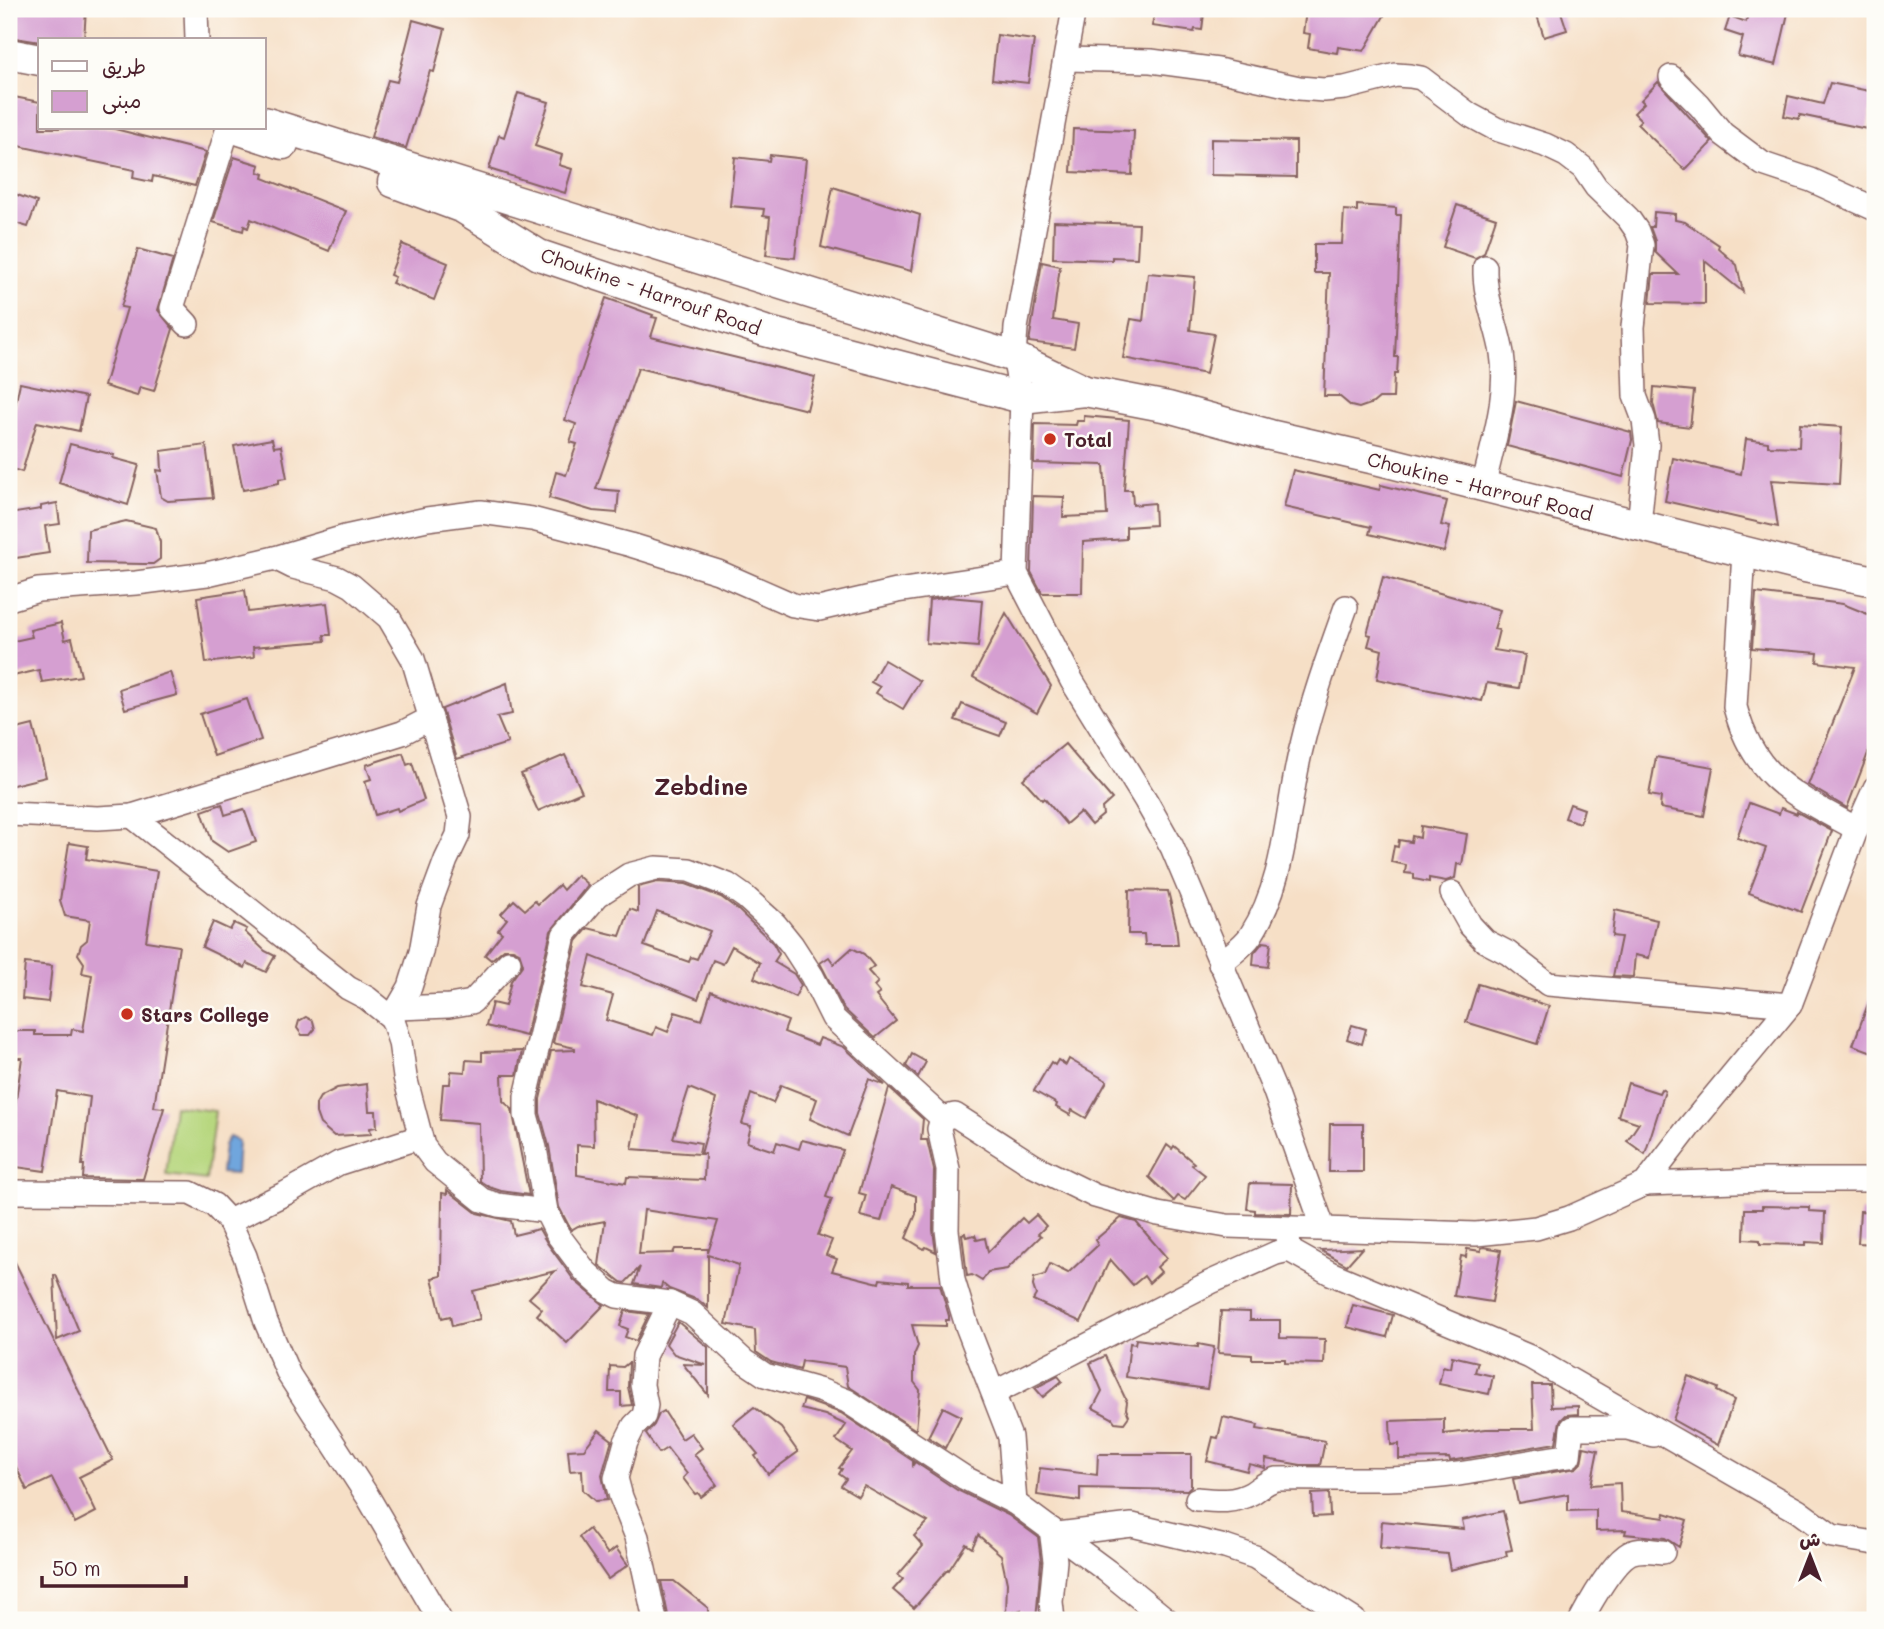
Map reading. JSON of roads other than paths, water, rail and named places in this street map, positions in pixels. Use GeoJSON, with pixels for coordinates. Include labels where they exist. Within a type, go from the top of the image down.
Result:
{"type":"FeatureCollection","features":[{"type":"Feature","properties":{"kind":"main road"},"geometry":{"type":"LineString","coordinates":[[9,54],[38,60]]}},
{"type":"Feature","properties":{"kind":"main road"},"geometry":{"type":"LineString","coordinates":[[9,75],[38,80]]}},
{"type":"Feature","properties":{"kind":"main road","name":"Choukine - Harrouf Road"},"geometry":{"type":"LineString","coordinates":[[266,123],[1014,357],[1085,391],[1168,407],[1483,488],[1875,581]]}},
{"type":"Feature","properties":{"kind":"main road","name":"Choukine - Harrouf Road"},"geometry":{"type":"LineString","coordinates":[[240,130],[337,161],[463,208],[540,255],[765,331],[1022,398],[1085,391]]}},
{"type":"Feature","properties":{"kind":"street"},"geometry":{"type":"LineString","coordinates":[[196,9],[197,38]]}},
{"type":"Feature","properties":{"kind":"street"},"geometry":{"type":"LineString","coordinates":[[1074,9],[1016,328],[1014,357],[1022,398],[1016,573],[1072,681],[1172,847],[1273,1089],[1323,1227]]}},
{"type":"Feature","properties":{"kind":"street"},"geometry":{"type":"LineString","coordinates":[[1066,59],[1151,61],[1218,70],[1299,88],[1324,90],[1345,88],[1396,75],[1421,78],[1447,100],[1496,129],[1545,145],[1566,155],[1583,168],[1596,187],[1628,218],[1642,245],[1634,299],[1633,337],[1635,396],[1644,419],[1647,445],[1639,525]]}},
{"type":"Feature","properties":{"kind":"street"},"geometry":{"type":"LineString","coordinates":[[1671,77],[1723,134],[1763,164],[1811,180],[1875,209]]}},
{"type":"Feature","properties":{"kind":"street"},"geometry":{"type":"LineString","coordinates":[[187,324],[172,308],[227,130]]}},
{"type":"Feature","properties":{"kind":"street"},"geometry":{"type":"LineString","coordinates":[[1483,488],[1502,398],[1504,374],[1502,353],[1486,293],[1485,267]]}},
{"type":"Feature","properties":{"kind":"street"},"geometry":{"type":"LineString","coordinates":[[9,599],[38,590],[136,583],[207,573],[275,558],[345,537],[427,519],[481,512],[532,519],[632,545],[718,572],[793,605],[819,609],[897,591],[1016,573]]}},
{"type":"Feature","properties":{"kind":"street"},"geometry":{"type":"LineString","coordinates":[[1744,552],[1735,707],[1739,723],[1762,767],[1789,791],[1857,829]]}},
{"type":"Feature","properties":{"kind":"street"},"geometry":{"type":"LineString","coordinates":[[275,558],[293,567],[337,578],[352,586],[389,618],[413,659],[460,817],[460,828],[429,906],[421,952],[410,987],[395,1013],[405,1077],[423,1146],[435,1162],[482,1200],[498,1205],[546,1211]]}},
{"type":"Feature","properties":{"kind":"street"},"geometry":{"type":"LineString","coordinates":[[1220,964],[1250,937],[1267,905],[1279,867],[1302,745],[1327,658],[1346,607]]}},
{"type":"Feature","properties":{"kind":"street"},"geometry":{"type":"LineString","coordinates":[[9,814],[132,817],[402,733],[431,718]]}},
{"type":"Feature","properties":{"kind":"street"},"geometry":{"type":"LineString","coordinates":[[1645,1184],[1790,1005],[1875,788]]}},
{"type":"Feature","properties":{"kind":"street"},"geometry":{"type":"LineString","coordinates":[[132,817],[348,988],[395,1013],[472,1002],[509,962]]}},
{"type":"Feature","properties":{"kind":"street"},"geometry":{"type":"LineString","coordinates":[[942,1118],[833,1018],[812,976],[792,945],[775,924],[728,885],[689,870],[656,868],[629,874],[598,895],[564,935],[526,1097],[526,1115],[546,1211],[565,1244],[585,1270],[607,1291],[617,1296],[670,1303],[692,1313],[744,1361],[765,1375],[847,1401],[965,1478],[1015,1503],[1107,1571],[1167,1620]]}},
{"type":"Feature","properties":{"kind":"street"},"geometry":{"type":"LineString","coordinates":[[1452,893],[1470,925],[1485,940],[1508,953],[1548,984],[1790,1005]]}},
{"type":"Feature","properties":{"kind":"street"},"geometry":{"type":"LineString","coordinates":[[942,1118],[956,1115],[1034,1166],[1095,1196],[1158,1214],[1227,1226],[1476,1234],[1536,1228],[1569,1218],[1645,1184],[1875,1180]]}},
{"type":"Feature","properties":{"kind":"street"},"geometry":{"type":"LineString","coordinates":[[942,1118],[939,1129],[948,1169],[947,1230],[953,1280],[967,1326],[1010,1437],[1015,1503]]}},
{"type":"Feature","properties":{"kind":"street"},"geometry":{"type":"LineString","coordinates":[[229,1221],[339,1163],[420,1137]]}},
{"type":"Feature","properties":{"kind":"street"},"geometry":{"type":"LineString","coordinates":[[9,1192],[190,1193],[214,1205],[229,1221],[245,1256],[266,1322],[289,1375],[368,1497],[440,1620]]}},
{"type":"Feature","properties":{"kind":"street"},"geometry":{"type":"LineString","coordinates":[[1287,1227],[1289,1250]]}},
{"type":"Feature","properties":{"kind":"street"},"geometry":{"type":"LineString","coordinates":[[995,1393],[1211,1282],[1276,1253],[1289,1250],[1330,1273],[1530,1357],[1798,1511],[1832,1536],[1875,1543]]}},
{"type":"Feature","properties":{"kind":"street"},"geometry":{"type":"LineString","coordinates":[[655,1620],[637,1537],[616,1478],[626,1442],[634,1426],[644,1416],[644,1356],[670,1303]]}},
{"type":"Feature","properties":{"kind":"street"},"geometry":{"type":"LineString","coordinates":[[1197,1499],[1221,1502],[1236,1500],[1276,1479],[1389,1479],[1458,1474],[1517,1462],[1569,1456],[1572,1428],[1627,1428],[1677,1441]]}},
{"type":"Feature","properties":{"kind":"street"},"geometry":{"type":"LineString","coordinates":[[1054,1532],[1132,1525],[1225,1547],[1255,1558],[1354,1620]]}},
{"type":"Feature","properties":{"kind":"street"},"geometry":{"type":"LineString","coordinates":[[1053,1620],[1051,1602],[1055,1561],[1054,1532]]}},
{"type":"Feature","properties":{"kind":"street"},"geometry":{"type":"LineString","coordinates":[[1581,1620],[1600,1588],[1618,1564],[1630,1554],[1644,1550],[1663,1552]]}},
{"type":"Feature","properties":{"kind":"water"},"geometry":{"type":"Polygon","coordinates":[[[229,1137],[238,1141],[236,1174],[221,1173],[224,1145],[229,1137]]]}},
{"type":"Feature","properties":{"kind":"place","name":"Total"},"geometry":{"type":"Point","coordinates":[1050,439]}},
{"type":"Feature","properties":{"kind":"place","name":"Stars College"},"geometry":{"type":"Point","coordinates":[127,1014]}},
{"type":"Feature","properties":{"kind":"district","name":"Zebdine"},"geometry":{"type":"Point","coordinates":[701,786]}}]}
